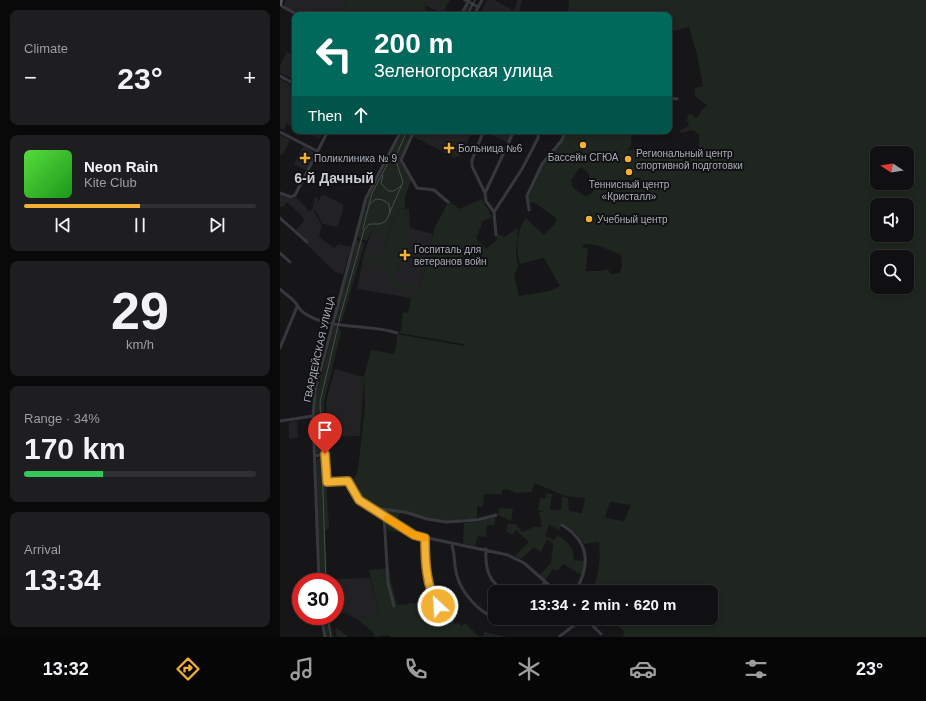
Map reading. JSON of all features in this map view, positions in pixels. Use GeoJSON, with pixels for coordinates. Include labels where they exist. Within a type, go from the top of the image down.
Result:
{"type":"FeatureCollection","features":[{"type":"Feature","properties":{"kind":"main road"},"geometry":{"type":"LineString","coordinates":[[280,5],[281,0]]}},
{"type":"Feature","properties":{"kind":"street"},"geometry":{"type":"LineString","coordinates":[[476,12],[482,0]]}},
{"type":"Feature","properties":{"kind":"street"},"geometry":{"type":"LineString","coordinates":[[463,12],[468,1],[478,7]]}},
{"type":"Feature","properties":{"kind":"street"},"geometry":{"type":"LineString","coordinates":[[280,5],[293,12]]}},
{"type":"Feature","properties":{"kind":"street"},"geometry":{"type":"LineString","coordinates":[[280,76],[292,82]]}},
{"type":"Feature","properties":{"kind":"street"},"geometry":{"type":"LineString","coordinates":[[672,98],[677,99]]}},
{"type":"Feature","properties":{"kind":"street"},"geometry":{"type":"LineString","coordinates":[[280,132],[318,151]]}},
{"type":"Feature","properties":{"kind":"street"},"geometry":{"type":"LineString","coordinates":[[280,193],[294,197],[326,134]]}},
{"type":"Feature","properties":{"kind":"street","name":"ГВАРДЕЙСКАЯ УЛИЦА"},"geometry":{"type":"LineString","coordinates":[[319,573],[313,416],[315,391],[366,198],[399,134]]}},
{"type":"Feature","properties":{"kind":"street"},"geometry":{"type":"LineString","coordinates":[[413,134],[401,160],[412,182],[418,188],[434,190],[448,202]]}},
{"type":"Feature","properties":{"kind":"street"},"geometry":{"type":"LineString","coordinates":[[485,193],[513,134]]}},
{"type":"Feature","properties":{"kind":"street"},"geometry":{"type":"LineString","coordinates":[[494,212],[522,169],[539,134]]}},
{"type":"Feature","properties":{"kind":"street"},"geometry":{"type":"LineString","coordinates":[[529,210],[527,196],[542,164],[562,140],[564,134]]}},
{"type":"Feature","properties":{"kind":"street"},"geometry":{"type":"LineString","coordinates":[[482,135],[472,160],[472,166],[485,193],[486,201],[494,212],[496,235]]}},
{"type":"Feature","properties":{"kind":"street"},"geometry":{"type":"LineString","coordinates":[[280,218],[307,242]]}},
{"type":"Feature","properties":{"kind":"street"},"geometry":{"type":"LineString","coordinates":[[280,253],[290,262]]}},
{"type":"Feature","properties":{"kind":"street"},"geometry":{"type":"LineString","coordinates":[[280,288],[304,313],[317,320],[332,324],[352,325],[398,333]]}},
{"type":"Feature","properties":{"kind":"street"},"geometry":{"type":"LineString","coordinates":[[280,348],[298,307]]}},
{"type":"Feature","properties":{"kind":"street"},"geometry":{"type":"LineString","coordinates":[[280,421],[313,416]]}},
{"type":"Feature","properties":{"kind":"street"},"geometry":{"type":"LineString","coordinates":[[315,456],[325,454],[327,482],[348,481],[359,500],[414,535],[503,553],[519,560],[549,585]]}},
{"type":"Feature","properties":{"kind":"street"},"geometry":{"type":"LineString","coordinates":[[373,508],[405,512],[427,519],[446,522],[477,520],[496,515]]}},
{"type":"Feature","properties":{"kind":"street"},"geometry":{"type":"LineString","coordinates":[[384,515],[388,583],[394,606]]}},
{"type":"Feature","properties":{"kind":"street"},"geometry":{"type":"LineString","coordinates":[[562,525],[580,539],[585,556],[583,574],[578,585]]}},
{"type":"Feature","properties":{"kind":"street"},"geometry":{"type":"LineString","coordinates":[[425,538],[430,588],[438,606],[452,621]]}},
{"type":"Feature","properties":{"kind":"street"},"geometry":{"type":"LineString","coordinates":[[451,543],[454,548],[454,568],[466,596],[479,611],[488,616]]}},
{"type":"Feature","properties":{"kind":"street"},"geometry":{"type":"LineString","coordinates":[[486,549],[485,561],[489,576],[496,585]]}},
{"type":"Feature","properties":{"kind":"street"},"geometry":{"type":"LineString","coordinates":[[542,585],[546,582]]}},
{"type":"Feature","properties":{"kind":"street"},"geometry":{"type":"LineString","coordinates":[[323,625],[325,637]]}},
{"type":"Feature","properties":{"kind":"street"},"geometry":{"type":"LineString","coordinates":[[560,636],[575,625]]}},
{"type":"Feature","properties":{"kind":"street"},"geometry":{"type":"LineString","coordinates":[[592,625],[601,634]]}},
{"type":"Feature","properties":{"kind":"shaded area"},"geometry":{"type":"Polygon","coordinates":[[[285,0],[347,0],[343,7],[336,12],[295,12],[284,6],[285,0]]]}},
{"type":"Feature","properties":{"kind":"shaded area"},"geometry":{"type":"Polygon","coordinates":[[[347,0],[420,0],[438,10],[443,0],[449,0],[443,12],[425,5],[426,12],[336,12],[343,7],[347,0]]]}},
{"type":"Feature","properties":{"kind":"shaded area"},"geometry":{"type":"Polygon","coordinates":[[[416,0],[450,0],[444,11],[438,12],[416,0]]]}},
{"type":"Feature","properties":{"kind":"shaded area"},"geometry":{"type":"Polygon","coordinates":[[[487,0],[494,0],[514,11],[518,0],[522,0],[519,12],[481,12],[487,0]]]}},
{"type":"Feature","properties":{"kind":"shaded area"},"geometry":{"type":"Polygon","coordinates":[[[569,0],[926,0],[926,637],[623,637],[624,631],[617,625],[718,625],[718,585],[594,585],[599,568],[599,542],[584,544],[576,533],[562,523],[559,530],[549,525],[545,536],[554,540],[557,535],[567,542],[573,552],[574,560],[584,561],[582,575],[563,564],[557,571],[553,569],[545,580],[540,575],[551,563],[553,544],[547,539],[541,552],[534,547],[521,559],[515,556],[529,542],[516,530],[512,535],[506,531],[508,524],[516,524],[522,532],[534,527],[542,527],[539,512],[544,511],[538,510],[540,498],[546,498],[546,493],[552,494],[550,510],[561,510],[562,496],[568,498],[569,511],[582,513],[585,498],[565,496],[534,483],[532,492],[516,493],[507,489],[502,490],[502,494],[484,494],[483,507],[477,506],[477,519],[438,521],[373,506],[360,498],[354,489],[353,479],[357,473],[359,461],[365,405],[364,377],[371,350],[394,354],[397,334],[464,346],[463,344],[399,333],[403,324],[401,323],[403,312],[408,313],[411,298],[420,289],[435,227],[449,201],[459,209],[482,199],[492,217],[481,222],[481,227],[476,238],[486,249],[496,241],[498,234],[504,237],[518,228],[516,254],[518,266],[514,275],[519,296],[550,291],[560,286],[544,258],[520,264],[518,258],[517,246],[519,233],[526,218],[544,235],[554,225],[557,219],[535,203],[532,202],[530,204],[528,199],[543,164],[555,151],[564,134],[632,134],[631,146],[626,151],[635,149],[644,150],[667,158],[677,151],[699,148],[699,134],[692,130],[681,133],[680,130],[689,126],[687,120],[688,115],[693,114],[694,118],[699,116],[700,112],[707,105],[695,96],[695,88],[703,86],[697,55],[689,27],[672,31],[672,12],[568,12],[569,0]],[[579,168],[571,181],[573,188],[586,197],[593,192],[599,182],[594,184],[589,181],[589,174],[583,168],[579,168]],[[585,244],[581,247],[588,248],[586,271],[608,269],[610,274],[620,273],[622,265],[621,255],[597,245],[585,244]],[[610,502],[605,518],[624,521],[631,505],[610,502]]]}},
{"type":"Feature","properties":{"kind":"shaded area"},"geometry":{"type":"Polygon","coordinates":[[[468,5],[474,6],[471,12],[464,12],[468,5]]]}},
{"type":"Feature","properties":{"kind":"shaded area"},"geometry":{"type":"Polygon","coordinates":[[[287,52],[292,54],[292,79],[280,73],[280,66],[287,52]]]}},
{"type":"Feature","properties":{"kind":"shaded area"},"geometry":{"type":"Polygon","coordinates":[[[280,79],[292,85],[292,126],[287,124],[284,130],[280,128],[280,79]]]}},
{"type":"Feature","properties":{"kind":"shaded area"},"geometry":{"type":"Polygon","coordinates":[[[310,134],[322,134],[319,139],[310,134]]]}},
{"type":"Feature","properties":{"kind":"shaded area"},"geometry":{"type":"Polygon","coordinates":[[[401,134],[412,134],[400,159],[401,164],[411,180],[405,197],[405,208],[401,208],[393,220],[386,238],[381,234],[372,231],[367,240],[362,240],[357,236],[368,197],[401,134]]]}},
{"type":"Feature","properties":{"kind":"shaded area"},"geometry":{"type":"Polygon","coordinates":[[[414,134],[426,134],[422,141],[413,137],[414,134]]]}},
{"type":"Feature","properties":{"kind":"shaded area","name":"Больница №6"},"geometry":{"type":"Polygon","coordinates":[[[426,134],[471,134],[461,154],[455,158],[422,141],[426,134]]]}},
{"type":"Feature","properties":{"kind":"shaded area"},"geometry":{"type":"Polygon","coordinates":[[[488,134],[512,134],[508,142],[488,134]]]}},
{"type":"Feature","properties":{"kind":"shaded area"},"geometry":{"type":"Polygon","coordinates":[[[280,135],[290,140],[284,153],[280,156],[280,135]]]}},
{"type":"Feature","properties":{"kind":"shaded area","name":"Поликлиника № 9"},"geometry":{"type":"Polygon","coordinates":[[[304,145],[315,153],[306,170],[294,164],[304,145]]]}},
{"type":"Feature","properties":{"kind":"shaded area"},"geometry":{"type":"Polygon","coordinates":[[[322,194],[343,204],[343,210],[337,227],[323,224],[315,210],[314,212],[322,225],[319,237],[334,248],[339,244],[351,247],[343,275],[334,271],[294,232],[304,221],[303,217],[287,202],[283,207],[280,207],[280,195],[289,198],[297,198],[309,211],[312,210],[315,197],[318,198],[317,204],[322,194]]]}},
{"type":"Feature","properties":{"kind":"shaded area","name":"Госпиталь для ветеранов войн"},"geometry":{"type":"Polygon","coordinates":[[[401,208],[409,209],[410,228],[433,234],[420,289],[411,298],[357,289],[364,253],[372,231],[381,234],[386,238],[393,220],[401,208]]]}},
{"type":"Feature","properties":{"kind":"shaded area"},"geometry":{"type":"Polygon","coordinates":[[[402,209],[405,209],[407,233],[394,279],[397,283],[409,285],[409,290],[392,287],[380,266],[364,261],[365,253],[382,257],[394,220],[402,209]]]}},
{"type":"Feature","properties":{"kind":"shaded area"},"geometry":{"type":"Polygon","coordinates":[[[356,240],[363,242],[364,245],[342,321],[339,322],[335,319],[356,240]]]}},
{"type":"Feature","properties":{"kind":"shaded area"},"geometry":{"type":"Polygon","coordinates":[[[334,326],[340,328],[341,332],[324,402],[325,451],[319,454],[316,453],[314,403],[334,326]]]}},
{"type":"Feature","properties":{"kind":"shaded area"},"geometry":{"type":"Polygon","coordinates":[[[335,369],[364,377],[360,436],[327,437],[326,402],[335,369]]]}},
{"type":"Feature","properties":{"kind":"shaded area"},"geometry":{"type":"Polygon","coordinates":[[[297,421],[298,438],[289,439],[289,422],[297,421]]]}},
{"type":"Feature","properties":{"kind":"shaded area"},"geometry":{"type":"Polygon","coordinates":[[[321,457],[325,462],[329,527],[325,532],[327,573],[320,573],[316,462],[318,458],[321,457]]]}},
{"type":"Feature","properties":{"kind":"shaded area"},"geometry":{"type":"Polygon","coordinates":[[[499,508],[513,509],[511,521],[498,515],[499,508]]]}},
{"type":"Feature","properties":{"kind":"shaded area"},"geometry":{"type":"Polygon","coordinates":[[[377,509],[400,512],[396,523],[378,511],[377,509]]]}},
{"type":"Feature","properties":{"kind":"shaded area"},"geometry":{"type":"Polygon","coordinates":[[[496,516],[494,525],[487,525],[486,537],[478,536],[475,546],[463,543],[464,523],[478,522],[496,516]]]}},
{"type":"Feature","properties":{"kind":"shaded area"},"geometry":{"type":"Polygon","coordinates":[[[386,519],[402,530],[404,533],[387,530],[386,519]]]}},
{"type":"Feature","properties":{"kind":"shaded area"},"geometry":{"type":"Polygon","coordinates":[[[389,568],[397,605],[416,603],[431,597],[448,620],[456,624],[458,622],[461,626],[465,623],[478,636],[483,636],[484,632],[507,637],[390,637],[389,635],[374,637],[373,632],[357,619],[379,615],[369,570],[389,568]]]}},
{"type":"Feature","properties":{"kind":"shaded area"},"geometry":{"type":"Polygon","coordinates":[[[370,578],[379,615],[357,619],[344,613],[344,579],[370,578]]]}},
{"type":"Feature","properties":{"kind":"shaded area"},"geometry":{"type":"Polygon","coordinates":[[[324,625],[331,625],[334,637],[326,637],[324,625]]]}},
{"type":"Feature","properties":{"kind":"shaded area"},"geometry":{"type":"Polygon","coordinates":[[[337,628],[347,637],[337,637],[335,630],[337,628]]]}},
{"type":"Feature","properties":{"kind":"tram line"},"geometry":{"type":"LineString","coordinates":[[469,12],[475,0]]}},
{"type":"Feature","properties":{"kind":"tram line"},"geometry":{"type":"LineString","coordinates":[[326,573],[320,402],[340,317],[364,230],[369,224],[380,224],[386,221],[403,182],[395,158],[406,134]]}},
{"type":"Feature","properties":{"kind":"tram line"},"geometry":{"type":"LineString","coordinates":[[363,229],[372,193],[394,152]]}},
{"type":"Feature","properties":{"kind":"tram line"},"geometry":{"type":"LineString","coordinates":[[383,175],[381,183],[388,191],[394,191],[401,186]]}},
{"type":"Feature","properties":{"kind":"tram line"},"geometry":{"type":"LineString","coordinates":[[369,205],[376,199],[383,200],[389,204],[390,214]]}},
{"type":"Feature","properties":{"kind":"tram line"},"geometry":{"type":"LineString","coordinates":[[329,625],[331,637]]}},
{"type":"Feature","properties":{"kind":"slow traffic"},"geometry":{"type":"LineString","coordinates":[[387,518],[414,535],[425,538]]}},
{"type":"Feature","properties":{"kind":"place","name":"Бассейн СГЮА"},"geometry":{"type":"Point","coordinates":[583,145]}},
{"type":"Feature","properties":{"kind":"place","name":"Больница №6"},"geometry":{"type":"Point","coordinates":[449,148]}},
{"type":"Feature","properties":{"kind":"place","name":"Поликлиника № 9"},"geometry":{"type":"Point","coordinates":[305,158]}},
{"type":"Feature","properties":{"kind":"place","name":"Региональный центр спортивной подготовки"},"geometry":{"type":"Point","coordinates":[628,159]}},
{"type":"Feature","properties":{"kind":"place","name":"Теннисный центр «Кристалл»"},"geometry":{"type":"Point","coordinates":[629,172]}},
{"type":"Feature","properties":{"kind":"place","name":"Учебный центр"},"geometry":{"type":"Point","coordinates":[589,219]}},
{"type":"Feature","properties":{"kind":"place","name":"Госпиталь для ветеранов войн"},"geometry":{"type":"Point","coordinates":[405,255]}},
{"type":"Feature","properties":{"kind":"district","name":"6-й Дачный"},"geometry":{"type":"Point","coordinates":[334,178]}},
{"type":"Feature","properties":{"kind":"route"},"geometry":{"type":"LineString","coordinates":[[325,454],[327,482],[348,481],[359,500],[414,535],[425,538],[428,578],[433,598],[438,606]]}}]}
